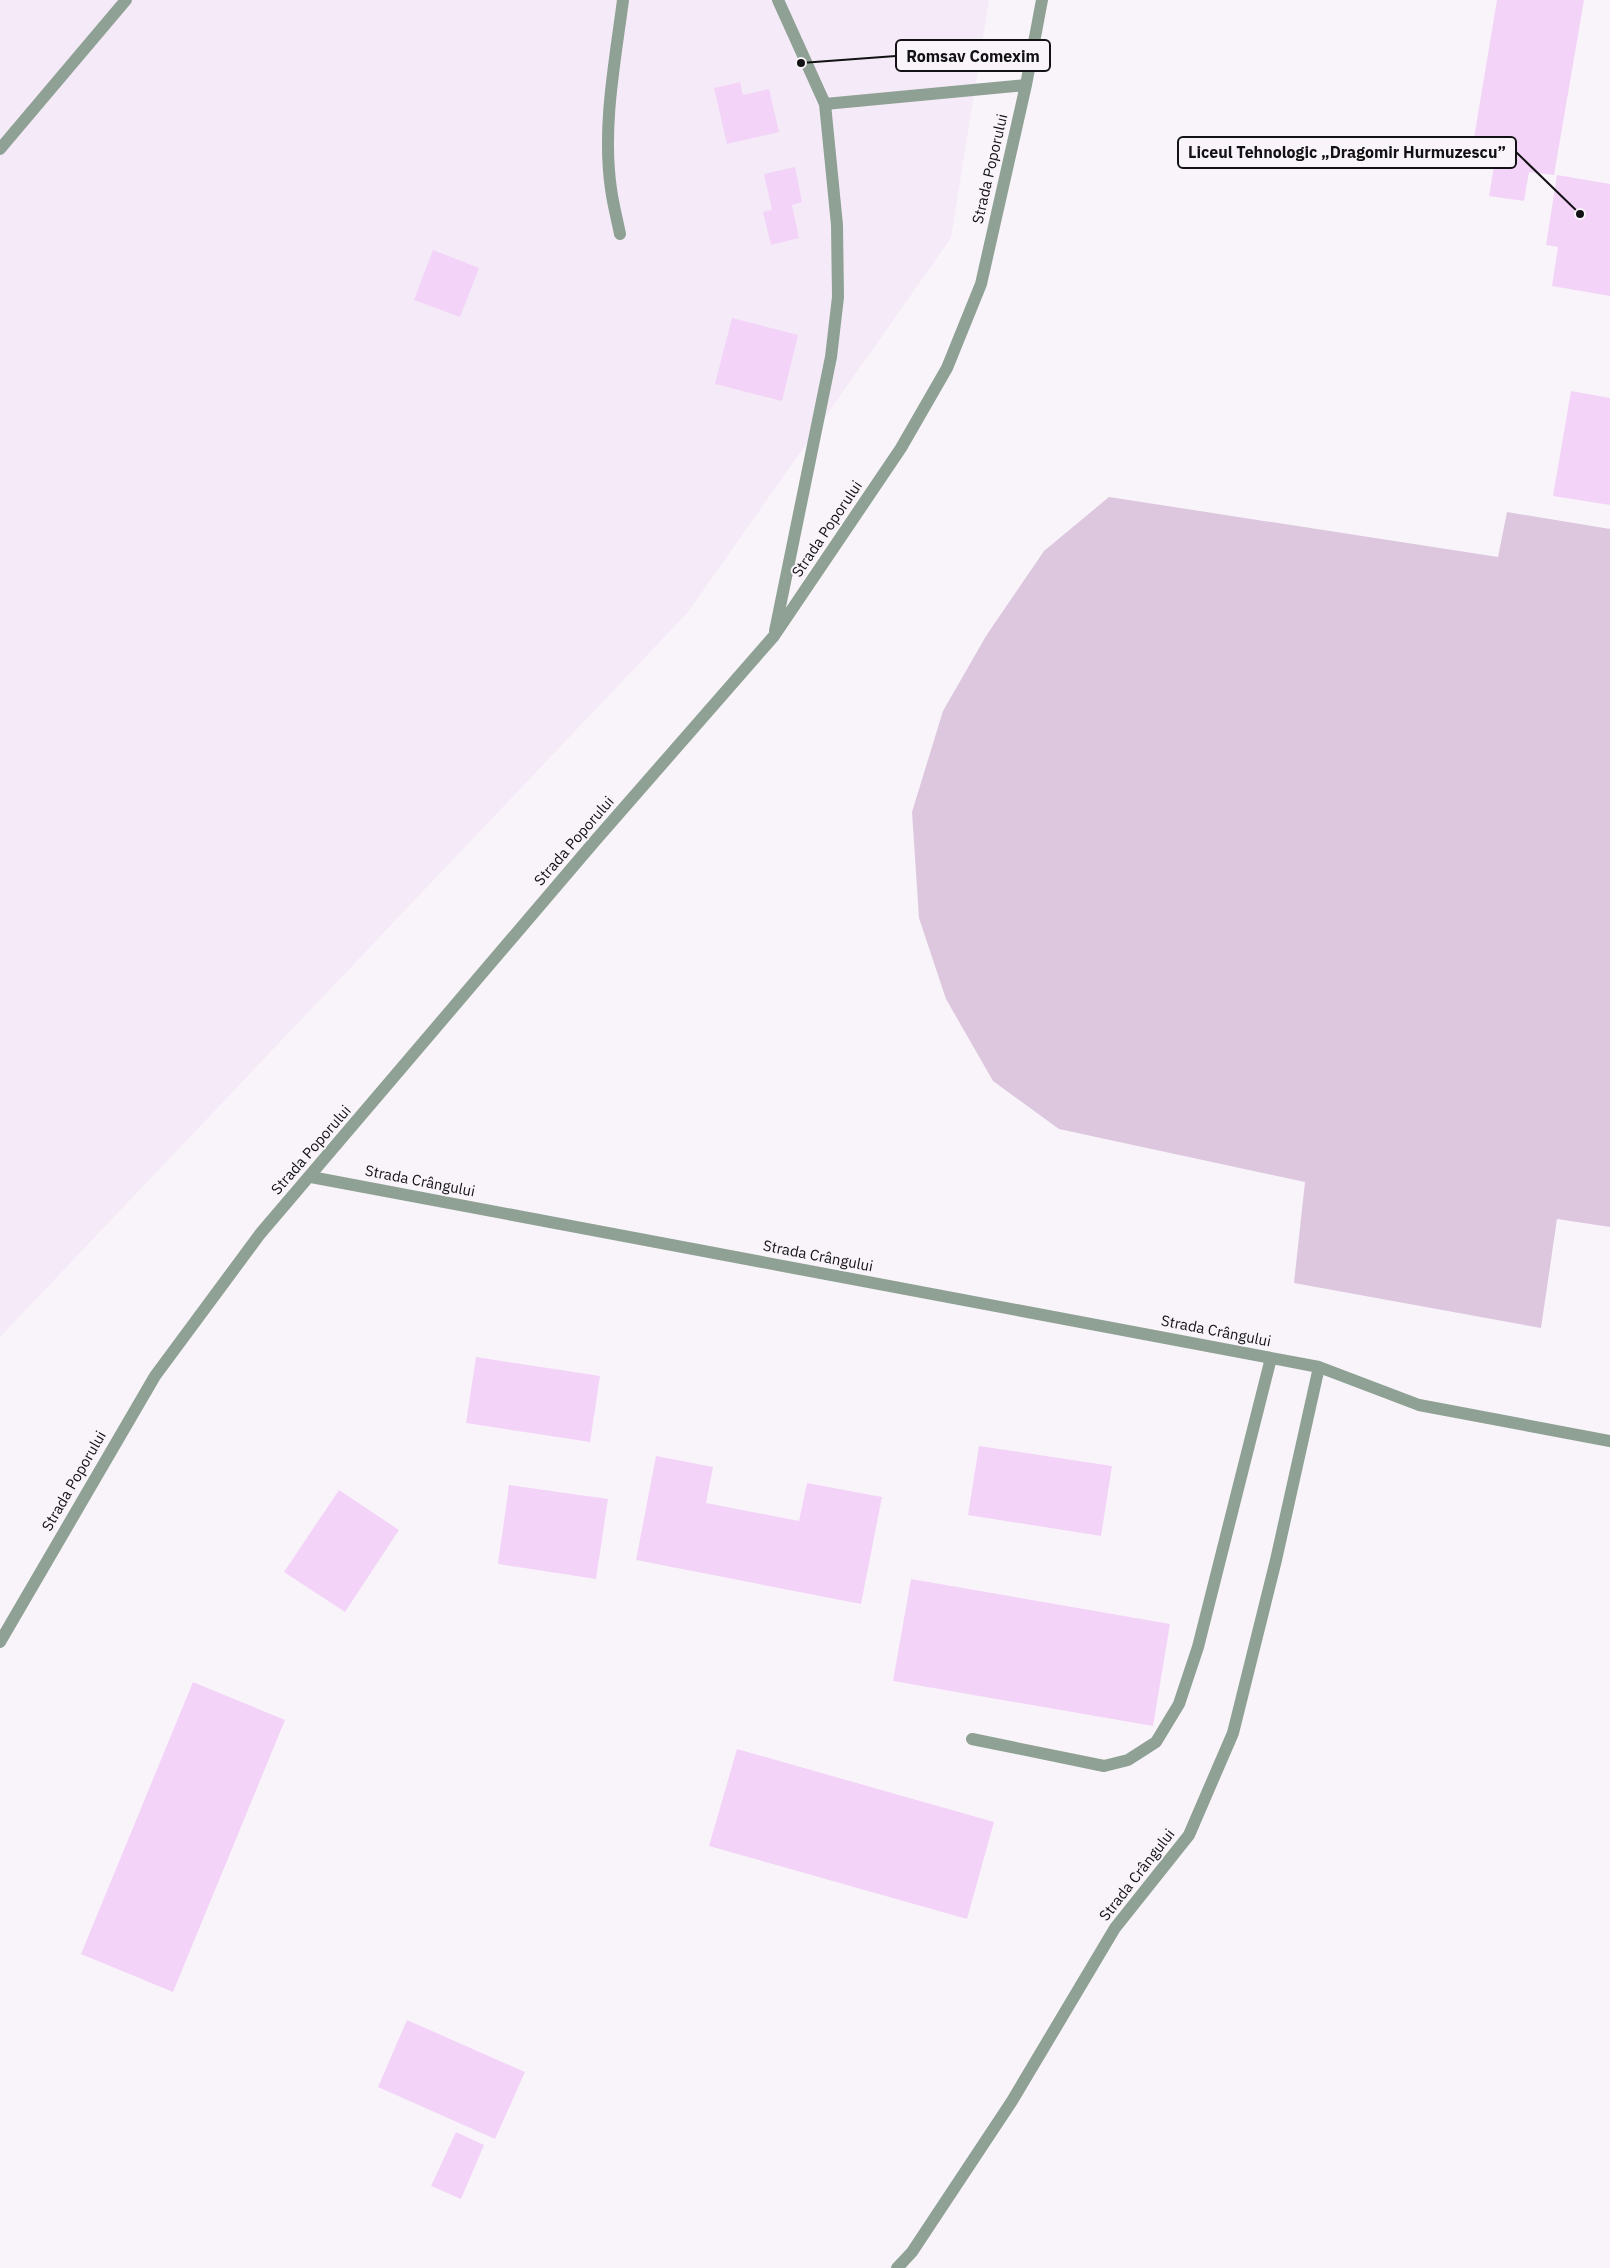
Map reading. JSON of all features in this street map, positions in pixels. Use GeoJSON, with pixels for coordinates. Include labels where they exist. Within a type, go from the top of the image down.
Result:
{"type":"FeatureCollection","features":[{"type":"Feature","properties":{"kind":"street"},"geometry":{"type":"LineString","coordinates":[[0,149],[126,0]]}},
{"type":"Feature","properties":{"kind":"street"},"geometry":{"type":"LineString","coordinates":[[620,234],[611,188],[609,143],[611,98],[623,0]]}},
{"type":"Feature","properties":{"kind":"street"},"geometry":{"type":"LineString","coordinates":[[774,636],[831,357],[838,297],[837,225],[825,104],[778,0]]}},
{"type":"Feature","properties":{"kind":"street","name":"Strada Poporului"},"geometry":{"type":"LineString","coordinates":[[0,1642],[155,1376],[260,1234],[594,842],[774,636],[901,448],[947,368],[981,284],[1026,84],[1042,0]]}},
{"type":"Feature","properties":{"kind":"street"},"geometry":{"type":"LineString","coordinates":[[825,104],[1026,84]]}},
{"type":"Feature","properties":{"kind":"street","name":"Strada Crângului"},"geometry":{"type":"LineString","coordinates":[[311,1176],[1319,1367],[1419,1405],[1610,1441]]}},
{"type":"Feature","properties":{"kind":"street"},"geometry":{"type":"LineString","coordinates":[[972,1739],[1104,1766],[1128,1760],[1156,1742],[1179,1704],[1198,1647],[1271,1358]]}},
{"type":"Feature","properties":{"kind":"street","name":"Strada Crângului"},"geometry":{"type":"LineString","coordinates":[[897,2268],[912,2252],[1012,2102],[1115,1928],[1189,1835],[1233,1733],[1276,1560],[1319,1367]]}},
{"type":"Feature","properties":{"kind":"shaded area"},"geometry":{"type":"Polygon","coordinates":[[[0,0],[989,0],[951,238],[688,612],[0,1337],[0,0]]]}},
{"type":"Feature","properties":{"kind":"shaded area"},"geometry":{"type":"Polygon","coordinates":[[[1109,497],[1498,557],[1507,512],[1610,529],[1610,1227],[1557,1219],[1541,1328],[1294,1283],[1305,1182],[1059,1129],[993,1081],[946,999],[919,918],[912,812],[943,711],[986,636],[1044,551],[1109,497]]]}},
{"type":"Feature","properties":{"kind":"building"},"geometry":{"type":"Polygon","coordinates":[[[1497,0],[1584,0],[1554,175],[1529,172],[1524,201],[1489,196],[1494,166],[1470,162],[1497,0]]]}},
{"type":"Feature","properties":{"kind":"building"},"geometry":{"type":"Polygon","coordinates":[[[740,82],[743,95],[769,89],[779,132],[727,144],[714,88],[740,82]]]}},
{"type":"Feature","properties":{"kind":"building"},"geometry":{"type":"Polygon","coordinates":[[[795,167],[802,202],[792,205],[799,238],[771,245],[763,212],[772,210],[764,174],[795,167]]]}},
{"type":"Feature","properties":{"kind":"building"},"geometry":{"type":"Polygon","coordinates":[[[1557,175],[1610,184],[1610,296],[1552,286],[1558,247],[1546,245],[1557,175]]]}},
{"type":"Feature","properties":{"kind":"building"},"geometry":{"type":"Polygon","coordinates":[[[433,250],[479,268],[460,317],[414,300],[433,250]]]}},
{"type":"Feature","properties":{"kind":"building"},"geometry":{"type":"Polygon","coordinates":[[[732,318],[798,335],[782,401],[715,384],[732,318]]]}},
{"type":"Feature","properties":{"kind":"building"},"geometry":{"type":"Polygon","coordinates":[[[1571,391],[1610,398],[1610,505],[1553,496],[1571,391]]]}},
{"type":"Feature","properties":{"kind":"building"},"geometry":{"type":"Polygon","coordinates":[[[476,1357],[600,1376],[590,1442],[466,1423],[476,1357]]]}},
{"type":"Feature","properties":{"kind":"building"},"geometry":{"type":"Polygon","coordinates":[[[979,1446],[1112,1466],[1101,1536],[968,1515],[979,1446]]]}},
{"type":"Feature","properties":{"kind":"building"},"geometry":{"type":"Polygon","coordinates":[[[656,1456],[713,1467],[706,1503],[799,1521],[807,1483],[882,1497],[861,1604],[636,1560],[656,1456]]]}},
{"type":"Feature","properties":{"kind":"building"},"geometry":{"type":"Polygon","coordinates":[[[509,1485],[608,1499],[596,1579],[498,1564],[509,1485]]]}},
{"type":"Feature","properties":{"kind":"building"},"geometry":{"type":"Polygon","coordinates":[[[339,1490],[399,1530],[345,1612],[284,1572],[339,1490]]]}},
{"type":"Feature","properties":{"kind":"building"},"geometry":{"type":"Polygon","coordinates":[[[911,1579],[1170,1624],[1153,1726],[893,1681],[911,1579]]]}},
{"type":"Feature","properties":{"kind":"building"},"geometry":{"type":"Polygon","coordinates":[[[193,1682],[285,1720],[173,1992],[81,1954],[193,1682]]]}},
{"type":"Feature","properties":{"kind":"building"},"geometry":{"type":"Polygon","coordinates":[[[737,1749],[994,1822],[967,1919],[709,1846],[737,1749]]]}},
{"type":"Feature","properties":{"kind":"building"},"geometry":{"type":"Polygon","coordinates":[[[407,2020],[525,2072],[495,2139],[378,2087],[407,2020]]]}},
{"type":"Feature","properties":{"kind":"building"},"geometry":{"type":"Polygon","coordinates":[[[456,2132],[484,2145],[461,2199],[431,2186],[456,2132]]]}},
{"type":"Feature","properties":{"kind":"place","name":"Romsav Comexim"},"geometry":{"type":"Point","coordinates":[801,63]}},
{"type":"Feature","properties":{"kind":"place","name":"Liceul Tehnologic „Dragomir Hurmuzescu”"},"geometry":{"type":"Point","coordinates":[1580,214]}}]}
